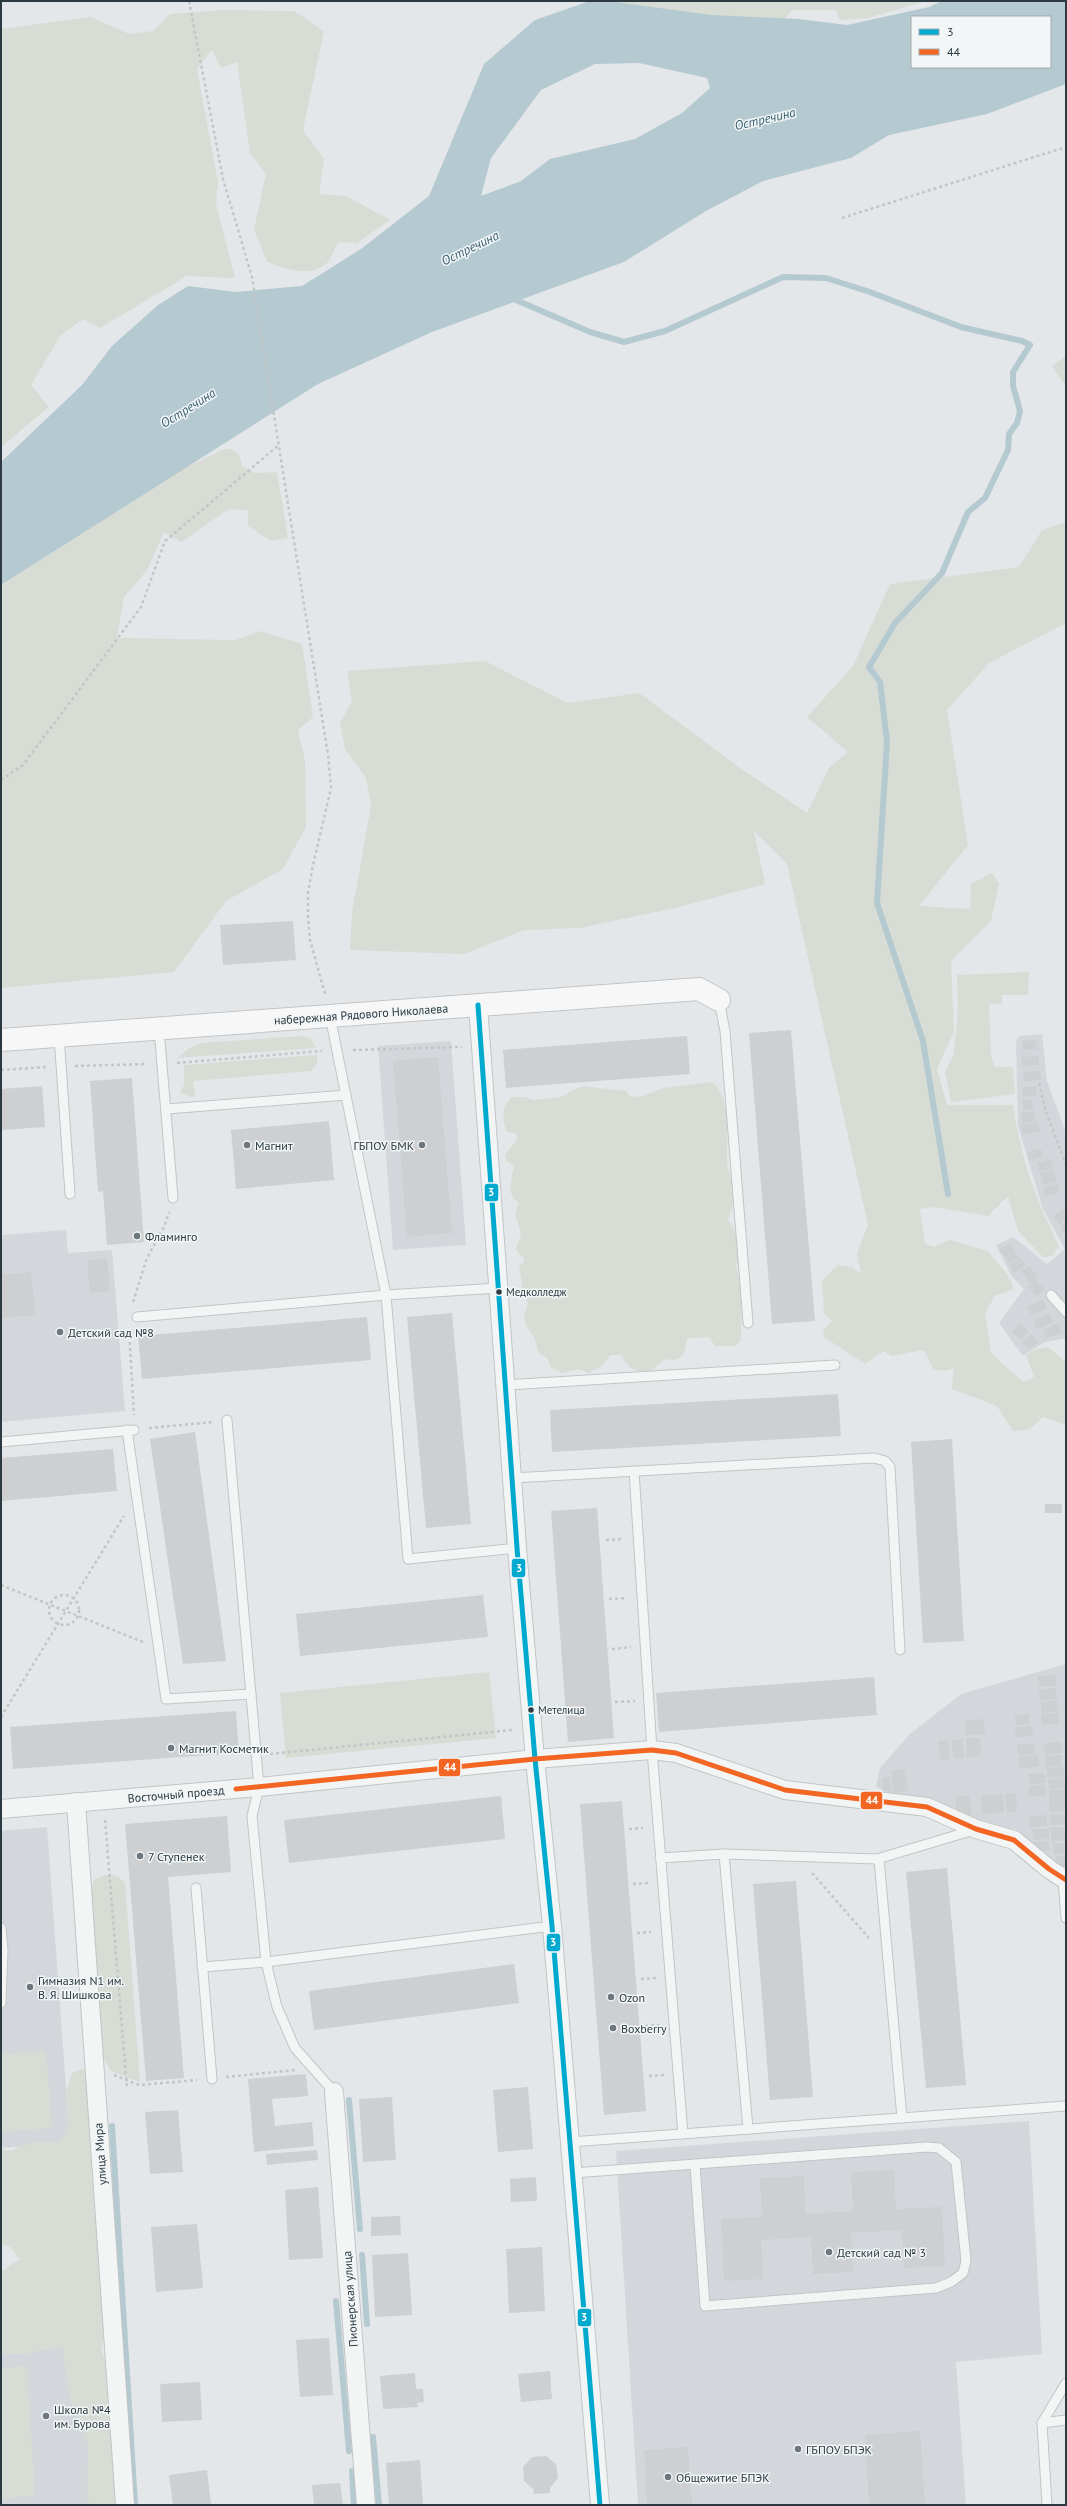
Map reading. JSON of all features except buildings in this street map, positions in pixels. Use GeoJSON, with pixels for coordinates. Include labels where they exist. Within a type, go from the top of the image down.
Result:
{"type":"FeatureCollection","features":[{"type":"Feature","properties":{"kind":"street","name":"набережная Рядового Николаева"},"geometry":{"type":"LineString","coordinates":[[1,1040],[699,989],[719,1000]]}},
{"type":"Feature","properties":{"kind":"street"},"geometry":{"type":"LineString","coordinates":[[478,1006],[517,1548],[532,1728],[552,1926],[600,2505]]}},
{"type":"Feature","properties":{"kind":"street","name":"Восточный проезд"},"geometry":{"type":"LineString","coordinates":[[1,1809],[259,1787],[535,1759],[652,1750],[676,1753],[786,1790],[927,1807],[976,1829],[1014,1840],[1064,1880]]}},
{"type":"Feature","properties":{"kind":"street","name":"улица Мира"},"geometry":{"type":"LineString","coordinates":[[76,1802],[125,2505]]}},
{"type":"Feature","properties":{"kind":"street","name":"Пионерская улица"},"geometry":{"type":"LineString","coordinates":[[334,2092],[366,2505]]}},
{"type":"Feature","properties":{"kind":"lane"},"geometry":{"type":"LineString","coordinates":[[719,1000],[724,1023],[748,1323]]}},
{"type":"Feature","properties":{"kind":"lane"},"geometry":{"type":"LineString","coordinates":[[330,1016],[386,1295],[408,1559],[517,1548]]}},
{"type":"Feature","properties":{"kind":"lane"},"geometry":{"type":"LineString","coordinates":[[159,1029],[167,1109],[173,1198]]}},
{"type":"Feature","properties":{"kind":"lane"},"geometry":{"type":"LineString","coordinates":[[59,1036],[70,1194]]}},
{"type":"Feature","properties":{"kind":"lane"},"geometry":{"type":"LineString","coordinates":[[167,1109],[346,1095]]}},
{"type":"Feature","properties":{"kind":"lane"},"geometry":{"type":"LineString","coordinates":[[137,1316],[386,1295],[499,1288]]}},
{"type":"Feature","properties":{"kind":"lane"},"geometry":{"type":"LineString","coordinates":[[1051,1295],[1066,1312]]}},
{"type":"Feature","properties":{"kind":"lane"},"geometry":{"type":"LineString","coordinates":[[506,1385],[835,1365]]}},
{"type":"Feature","properties":{"kind":"lane"},"geometry":{"type":"LineString","coordinates":[[227,1420],[259,1787],[252,1816],[266,1962],[277,2007],[295,2048],[334,2092]]}},
{"type":"Feature","properties":{"kind":"lane"},"geometry":{"type":"LineString","coordinates":[[1,1442],[131,1430],[136,1495],[166,1699],[251,1694]]}},
{"type":"Feature","properties":{"kind":"lane"},"geometry":{"type":"LineString","coordinates":[[512,1478],[874,1458],[885,1461],[890,1467],[900,1650]]}},
{"type":"Feature","properties":{"kind":"lane"},"geometry":{"type":"LineString","coordinates":[[634,1471],[652,1750],[683,2134]]}},
{"type":"Feature","properties":{"kind":"lane"},"geometry":{"type":"LineString","coordinates":[[660,1858],[724,1854],[879,1859],[976,1829]]}},
{"type":"Feature","properties":{"kind":"lane"},"geometry":{"type":"LineString","coordinates":[[724,1854],[748,2129]]}},
{"type":"Feature","properties":{"kind":"lane"},"geometry":{"type":"LineString","coordinates":[[879,1859],[902,2118]]}},
{"type":"Feature","properties":{"kind":"lane"},"geometry":{"type":"LineString","coordinates":[[1064,1880],[1066,1918]]}},
{"type":"Feature","properties":{"kind":"lane"},"geometry":{"type":"LineString","coordinates":[[196,1888],[212,2079]]}},
{"type":"Feature","properties":{"kind":"lane"},"geometry":{"type":"LineString","coordinates":[[202,1967],[266,1962],[552,1926]]}},
{"type":"Feature","properties":{"kind":"lane"},"geometry":{"type":"LineString","coordinates":[[1,1928],[3,1976],[1,2003]]}},
{"type":"Feature","properties":{"kind":"lane"},"geometry":{"type":"LineString","coordinates":[[570,2142],[1066,2106]]}},
{"type":"Feature","properties":{"kind":"lane"},"geometry":{"type":"LineString","coordinates":[[572,2173],[927,2147],[939,2148],[956,2162],[966,2261],[963,2273],[951,2282],[936,2288],[705,2306],[695,2165]]}},
{"type":"Feature","properties":{"kind":"lane"},"geometry":{"type":"LineString","coordinates":[[1047,2505],[1042,2423],[1066,2383]]}},
{"type":"Feature","properties":{"kind":"lane"},"geometry":{"type":"LineString","coordinates":[[1042,2423],[1066,2420]]}},
{"type":"Feature","properties":{"kind":"path"},"geometry":{"type":"LineString","coordinates":[[189,1],[223,180],[252,277],[331,788],[308,893],[310,940],[330,1016]]}},
{"type":"Feature","properties":{"kind":"path"},"geometry":{"type":"LineString","coordinates":[[842,218],[1066,147]]}},
{"type":"Feature","properties":{"kind":"path"},"geometry":{"type":"LineString","coordinates":[[1,780],[23,765],[141,607],[165,541],[279,445]]}},
{"type":"Feature","properties":{"kind":"path"},"geometry":{"type":"LineString","coordinates":[[1,1070],[61,1066],[163,1064],[337,1050],[480,1046]]}},
{"type":"Feature","properties":{"kind":"path"},"geometry":{"type":"LineString","coordinates":[[1039,1083],[1045,1109],[1066,1165]]}},
{"type":"Feature","properties":{"kind":"path"},"geometry":{"type":"LineString","coordinates":[[131,1430],[227,1420]]}},
{"type":"Feature","properties":{"kind":"path"},"geometry":{"type":"LineString","coordinates":[[1,1717],[136,1495]]}},
{"type":"Feature","properties":{"kind":"path"},"geometry":{"type":"LineString","coordinates":[[1,1585],[158,1648]]}},
{"type":"Feature","properties":{"kind":"path"},"geometry":{"type":"LineString","coordinates":[[68,1595],[74,1598],[78,1605],[78,1615],[68,1624],[58,1623],[51,1616],[51,1605],[59,1596],[68,1595]]}},
{"type":"Feature","properties":{"kind":"path"},"geometry":{"type":"LineString","coordinates":[[256,1756],[532,1728]]}},
{"type":"Feature","properties":{"kind":"path"},"geometry":{"type":"LineString","coordinates":[[103,1800],[127,2089]]}},
{"type":"Feature","properties":{"kind":"path"},"geometry":{"type":"LineString","coordinates":[[780,1856],[814,1875],[888,1959]]}},
{"type":"Feature","properties":{"kind":"shaded area"},"geometry":{"type":"Polygon","coordinates":[[[599,1],[926,1],[868,18],[839,20],[836,10],[792,10],[779,26],[599,1]]]}},
{"type":"Feature","properties":{"kind":"shaded area"},"geometry":{"type":"Polygon","coordinates":[[[223,10],[294,11],[324,31],[303,130],[324,159],[319,194],[346,196],[390,220],[357,243],[338,242],[330,259],[317,269],[309,271],[291,270],[267,262],[254,230],[266,174],[250,153],[237,62],[221,68],[212,50],[197,69],[218,182],[216,204],[235,278],[187,276],[100,328],[83,319],[60,336],[31,385],[49,407],[1,447],[1,29],[91,17],[129,34],[153,31],[170,14],[223,10]]]}},
{"type":"Feature","properties":{"kind":"shaded area"},"geometry":{"type":"Polygon","coordinates":[[[1066,355],[1066,386],[1052,367],[1066,355]]]}},
{"type":"Feature","properties":{"kind":"shaded area"},"geometry":{"type":"Polygon","coordinates":[[[224,449],[232,449],[240,456],[242,466],[255,473],[277,472],[288,538],[271,541],[248,526],[248,510],[229,509],[181,542],[164,532],[147,570],[124,597],[117,638],[236,640],[260,631],[302,644],[313,717],[298,730],[305,761],[306,827],[283,869],[226,901],[174,972],[1,988],[1,585],[185,468],[224,449]]]}},
{"type":"Feature","properties":{"kind":"shaded area"},"geometry":{"type":"Polygon","coordinates":[[[1066,522],[1066,623],[989,663],[947,710],[968,845],[919,906],[970,909],[971,884],[992,873],[999,884],[991,921],[951,961],[954,1032],[937,1069],[947,1105],[1013,1105],[1020,1143],[1030,1177],[1059,1246],[1053,1255],[1044,1258],[1018,1231],[1008,1196],[988,1216],[934,1207],[920,1209],[925,1244],[934,1247],[950,1240],[988,1251],[1009,1277],[1014,1289],[995,1296],[985,1313],[991,1353],[1023,1382],[1034,1377],[1026,1355],[1036,1349],[1048,1347],[1066,1362],[1066,1425],[1043,1417],[1030,1429],[1013,1431],[997,1406],[952,1389],[954,1368],[945,1371],[933,1369],[924,1350],[892,1356],[884,1351],[865,1364],[824,1337],[823,1331],[832,1321],[824,1314],[822,1280],[838,1265],[852,1267],[861,1274],[857,1253],[868,1225],[787,864],[754,831],[765,884],[679,907],[580,928],[524,930],[464,954],[350,950],[352,912],[371,806],[366,778],[345,749],[340,722],[352,702],[347,671],[485,661],[568,703],[639,693],[740,768],[807,813],[829,768],[848,752],[807,717],[853,666],[890,584],[1019,567],[1042,530],[1066,522]]]}},
{"type":"Feature","properties":{"kind":"shaded area"},"geometry":{"type":"Polygon","coordinates":[[[1029,972],[1028,995],[1002,995],[1002,1004],[989,1004],[991,1056],[995,1067],[1013,1067],[1015,1094],[951,1102],[945,1072],[954,1054],[958,1009],[957,975],[1029,972]]]}},
{"type":"Feature","properties":{"kind":"shaded area"},"geometry":{"type":"Polygon","coordinates":[[[1042,1034],[1047,1081],[1066,1133],[1066,1338],[1045,1342],[1023,1356],[999,1323],[1024,1289],[1012,1277],[996,1245],[1013,1237],[1047,1264],[1065,1249],[1043,1209],[1018,1126],[1016,1042],[1019,1036],[1042,1034]]]}},
{"type":"Feature","properties":{"kind":"shaded area"},"geometry":{"type":"Polygon","coordinates":[[[302,1036],[311,1039],[316,1048],[177,1058],[189,1048],[202,1043],[302,1036]]]}},
{"type":"Feature","properties":{"kind":"shaded area","name":"ГБПОУ БМК"},"geometry":{"type":"Polygon","coordinates":[[[451,1041],[466,1245],[393,1250],[378,1046],[451,1041]]]}},
{"type":"Feature","properties":{"kind":"shaded area"},"geometry":{"type":"Polygon","coordinates":[[[317,1055],[317,1063],[311,1071],[193,1081],[195,1094],[192,1098],[180,1092],[184,1085],[184,1065],[317,1055]]]}},
{"type":"Feature","properties":{"kind":"shaded area"},"geometry":{"type":"Polygon","coordinates":[[[712,1082],[723,1098],[727,1118],[727,1164],[733,1185],[734,1195],[734,1203],[728,1219],[737,1236],[739,1248],[736,1266],[741,1294],[741,1340],[735,1346],[715,1346],[709,1337],[687,1338],[686,1348],[682,1356],[675,1360],[665,1359],[650,1372],[632,1368],[626,1363],[621,1355],[610,1355],[603,1365],[589,1373],[579,1369],[562,1373],[551,1367],[547,1358],[538,1352],[535,1339],[526,1325],[524,1316],[528,1303],[523,1289],[519,1265],[524,1262],[524,1257],[519,1254],[516,1249],[521,1234],[515,1213],[519,1203],[512,1196],[510,1186],[514,1166],[506,1161],[505,1155],[518,1138],[515,1133],[507,1132],[505,1127],[503,1117],[506,1105],[512,1097],[524,1097],[533,1100],[561,1097],[582,1086],[626,1091],[630,1097],[644,1096],[663,1088],[712,1082]]]}},
{"type":"Feature","properties":{"kind":"shaded area","name":"Детский сад №8"},"geometry":{"type":"Polygon","coordinates":[[[66,1230],[68,1253],[112,1250],[125,1411],[1,1422],[1,1235],[66,1230]]]}},
{"type":"Feature","properties":{"kind":"shaded area"},"geometry":{"type":"Polygon","coordinates":[[[1066,1664],[1066,1887],[1030,1858],[1016,1829],[955,1824],[876,1787],[880,1768],[910,1734],[961,1694],[1066,1664]]]}},
{"type":"Feature","properties":{"kind":"shaded area"},"geometry":{"type":"Polygon","coordinates":[[[489,1672],[496,1738],[286,1758],[280,1693],[489,1672]]]}},
{"type":"Feature","properties":{"kind":"shaded area","name":"Гимназия N1 им. В. Я. Шишкова"},"geometry":{"type":"Polygon","coordinates":[[[47,1827],[70,2143],[1,2148],[1,1831],[47,1827]]]}},
{"type":"Feature","properties":{"kind":"shaded area"},"geometry":{"type":"Polygon","coordinates":[[[104,1875],[115,1875],[125,1882],[140,2082],[111,2071],[103,2058],[90,1895],[94,1880],[104,1875]]]}},
{"type":"Feature","properties":{"kind":"shaded area"},"geometry":{"type":"Polygon","coordinates":[[[46,2051],[52,2128],[1,2132],[1,2054],[46,2051]]]}},
{"type":"Feature","properties":{"kind":"shaded area"},"geometry":{"type":"Polygon","coordinates":[[[82,2069],[91,2073],[94,2158],[91,2177],[97,2190],[108,2324],[101,2349],[117,2399],[125,2505],[89,2505],[87,2498],[88,2444],[70,2399],[62,2347],[24,2354],[1,2353],[1,2272],[20,2259],[10,2247],[1,2244],[1,2149],[12,2151],[29,2143],[61,2142],[68,2125],[66,2093],[72,2073],[82,2069]]]}},
{"type":"Feature","properties":{"kind":"shaded area","name":"Детский сад № 3"},"geometry":{"type":"Polygon","coordinates":[[[1029,2121],[1042,2354],[956,2362],[966,2505],[638,2505],[616,2151],[1029,2121]]]}},
{"type":"Feature","properties":{"kind":"shaded area","name":"Школа №4 им. Бурова"},"geometry":{"type":"Polygon","coordinates":[[[84,2321],[98,2505],[1,2505],[1,2327],[84,2321]]]}},
{"type":"Feature","properties":{"kind":"shaded area"},"geometry":{"type":"Polygon","coordinates":[[[27,2366],[35,2496],[1,2498],[1,2368],[27,2366]]]}},
{"type":"Feature","properties":{"kind":"water","name":"Остречина"},"geometry":{"type":"Polygon","coordinates":[[[590,1],[608,1],[711,15],[798,19],[847,25],[929,7],[942,1],[1066,1],[1066,84],[987,114],[889,135],[851,158],[763,181],[706,211],[624,262],[432,332],[318,384],[1,585],[1,462],[82,385],[112,346],[158,305],[188,286],[236,292],[302,286],[361,249],[429,196],[484,64],[535,20],[590,1]],[[639,63],[595,64],[541,90],[491,158],[481,196],[521,181],[550,159],[635,139],[682,113],[710,88],[707,78],[639,63]]]}},
{"type":"Feature","properties":{"kind":"waterway"},"geometry":{"type":"LineString","coordinates":[[511,295],[516,300],[590,332],[624,342],[665,331],[783,277],[826,278],[870,292],[961,327],[1022,341],[1030,345],[1013,372],[1013,386],[1020,411],[1017,423],[1009,434],[1008,450],[985,498],[968,512],[942,573],[895,623],[869,667],[880,682],[887,742],[877,903],[923,1041],[948,1194]]}},
{"type":"Feature","properties":{"kind":"waterway"},"geometry":{"type":"LineString","coordinates":[[349,2100],[360,2229]]}},
{"type":"Feature","properties":{"kind":"waterway"},"geometry":{"type":"LineString","coordinates":[[112,2126],[135,2505]]}},
{"type":"Feature","properties":{"kind":"waterway"},"geometry":{"type":"LineString","coordinates":[[362,2255],[367,2324]]}},
{"type":"Feature","properties":{"kind":"waterway"},"geometry":{"type":"LineString","coordinates":[[336,2301],[349,2451]]}},
{"type":"Feature","properties":{"kind":"waterway"},"geometry":{"type":"LineString","coordinates":[[373,2437],[379,2505]]}},
{"type":"Feature","properties":{"kind":"waterway"},"geometry":{"type":"LineString","coordinates":[[352,2471],[354,2505]]}},
{"type":"Feature","properties":{"kind":"transit line","name":"3"},"geometry":{"type":"LineString","coordinates":[[478,1005],[517,1548],[535,1759],[552,1926],[600,2505]]}},
{"type":"Feature","properties":{"kind":"transit line","name":"44"},"geometry":{"type":"LineString","coordinates":[[236,1789],[535,1759],[652,1750],[676,1753],[785,1790],[927,1807],[976,1829],[1014,1840],[1049,1869],[1066,1880]]}},
{"type":"Feature","properties":{"kind":"place","name":"Магнит"},"geometry":{"type":"Point","coordinates":[247,1145]}},
{"type":"Feature","properties":{"kind":"place","name":"ГБПОУ БМК"},"geometry":{"type":"Point","coordinates":[422,1145]}},
{"type":"Feature","properties":{"kind":"place","name":"Фламинго"},"geometry":{"type":"Point","coordinates":[137,1236]}},
{"type":"Feature","properties":{"kind":"place","name":"Медколледж"},"geometry":{"type":"Point","coordinates":[499,1292]}},
{"type":"Feature","properties":{"kind":"place","name":"Детский сад №8"},"geometry":{"type":"Point","coordinates":[60,1332]}},
{"type":"Feature","properties":{"kind":"place","name":"Метелица"},"geometry":{"type":"Point","coordinates":[531,1710]}},
{"type":"Feature","properties":{"kind":"place","name":"Магнит Косметик"},"geometry":{"type":"Point","coordinates":[171,1748]}},
{"type":"Feature","properties":{"kind":"place","name":"7 Ступенек"},"geometry":{"type":"Point","coordinates":[140,1856]}},
{"type":"Feature","properties":{"kind":"place","name":"Гимназия N1 им. В. Я. Шишкова"},"geometry":{"type":"Point","coordinates":[30,1987]}},
{"type":"Feature","properties":{"kind":"place","name":"Ozon"},"geometry":{"type":"Point","coordinates":[611,1997]}},
{"type":"Feature","properties":{"kind":"place","name":"Boxberry"},"geometry":{"type":"Point","coordinates":[613,2028]}},
{"type":"Feature","properties":{"kind":"place","name":"Детский сад № 3"},"geometry":{"type":"Point","coordinates":[829,2252]}},
{"type":"Feature","properties":{"kind":"place","name":"Школа №4 им. Бурова"},"geometry":{"type":"Point","coordinates":[46,2416]}},
{"type":"Feature","properties":{"kind":"place","name":"ГБПОУ БПЭК"},"geometry":{"type":"Point","coordinates":[798,2449]}},
{"type":"Feature","properties":{"kind":"place","name":"Общежитие БПЭК"},"geometry":{"type":"Point","coordinates":[668,2477]}}]}
